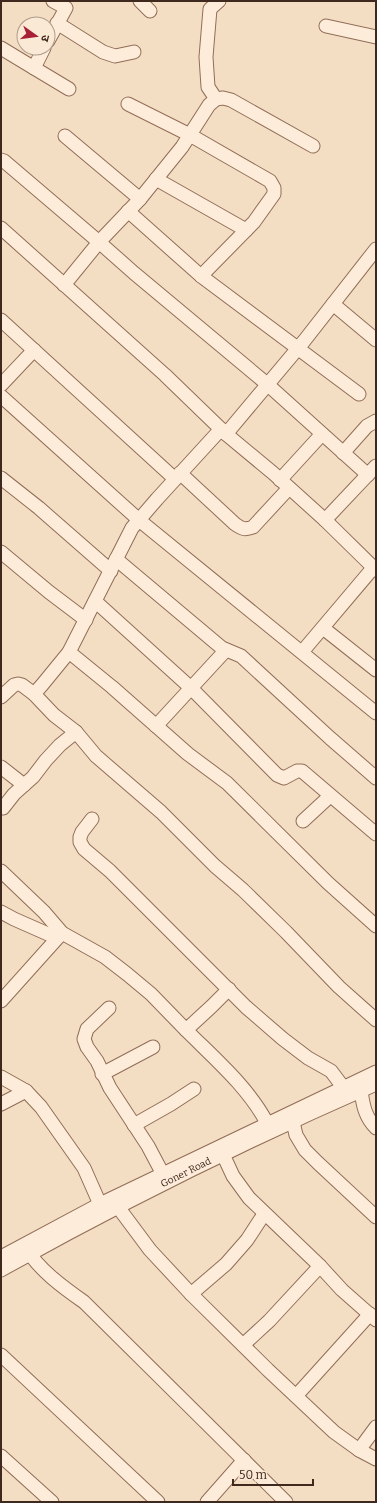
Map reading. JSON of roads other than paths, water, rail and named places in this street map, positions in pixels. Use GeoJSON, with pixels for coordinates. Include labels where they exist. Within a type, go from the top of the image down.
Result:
{"type":"FeatureCollection","features":[{"type":"Feature","properties":{"kind":"street"},"geometry":{"type":"LineString","coordinates":[[53,1],[68,4],[57,23],[103,52],[115,56],[134,52]]}},
{"type":"Feature","properties":{"kind":"street"},"geometry":{"type":"LineString","coordinates":[[140,1],[150,11]]}},
{"type":"Feature","properties":{"kind":"street"},"geometry":{"type":"LineString","coordinates":[[216,100],[208,87],[206,57],[210,9],[219,1]]}},
{"type":"Feature","properties":{"kind":"street"},"geometry":{"type":"LineString","coordinates":[[326,26],[376,37]]}},
{"type":"Feature","properties":{"kind":"street"},"geometry":{"type":"LineString","coordinates":[[1,48],[69,89]]}},
{"type":"Feature","properties":{"kind":"street"},"geometry":{"type":"LineString","coordinates":[[34,68],[40,56]]}},
{"type":"Feature","properties":{"kind":"street"},"geometry":{"type":"LineString","coordinates":[[64,285],[99,242],[156,180],[190,135],[209,106],[216,100],[223,98],[231,100],[313,146]]}},
{"type":"Feature","properties":{"kind":"street"},"geometry":{"type":"LineString","coordinates":[[128,104],[190,135],[270,181],[274,188],[274,194],[246,230],[201,276]]}},
{"type":"Feature","properties":{"kind":"street"},"geometry":{"type":"LineString","coordinates":[[64,136],[140,199]]}},
{"type":"Feature","properties":{"kind":"street"},"geometry":{"type":"LineString","coordinates":[[1,160],[267,384],[343,453],[373,470],[325,520]]}},
{"type":"Feature","properties":{"kind":"street"},"geometry":{"type":"LineString","coordinates":[[156,180],[246,230]]}},
{"type":"Feature","properties":{"kind":"street"},"geometry":{"type":"LineString","coordinates":[[128,211],[201,276],[359,394]]}},
{"type":"Feature","properties":{"kind":"street"},"geometry":{"type":"LineString","coordinates":[[1,228],[165,375],[223,431],[325,520],[375,569],[302,652]]}},
{"type":"Feature","properties":{"kind":"street"},"geometry":{"type":"LineString","coordinates":[[34,694],[69,652],[132,528],[177,476],[223,431],[298,349],[376,249]]}},
{"type":"Feature","properties":{"kind":"street"},"geometry":{"type":"LineString","coordinates":[[333,304],[376,340]]}},
{"type":"Feature","properties":{"kind":"street"},"geometry":{"type":"LineString","coordinates":[[1,320],[177,476],[235,524],[242,528],[247,529],[253,527],[322,434]]}},
{"type":"Feature","properties":{"kind":"street"},"geometry":{"type":"LineString","coordinates":[[1,385],[34,350]]}},
{"type":"Feature","properties":{"kind":"street"},"geometry":{"type":"LineString","coordinates":[[1,396],[139,520],[376,713]]}},
{"type":"Feature","properties":{"kind":"street"},"geometry":{"type":"LineString","coordinates":[[343,453],[367,426],[376,421]]}},
{"type":"Feature","properties":{"kind":"street"},"geometry":{"type":"LineString","coordinates":[[1,478],[216,643],[226,650],[240,656],[376,778]]}},
{"type":"Feature","properties":{"kind":"street"},"geometry":{"type":"LineString","coordinates":[[1,552],[49,592],[86,620]]}},
{"type":"Feature","properties":{"kind":"street"},"geometry":{"type":"LineString","coordinates":[[95,601],[191,688],[276,775],[284,778],[297,771],[302,771],[376,834]]}},
{"type":"Feature","properties":{"kind":"street"},"geometry":{"type":"LineString","coordinates":[[323,628],[376,670]]}},
{"type":"Feature","properties":{"kind":"street"},"geometry":{"type":"LineString","coordinates":[[156,726],[226,650]]}},
{"type":"Feature","properties":{"kind":"street"},"geometry":{"type":"LineString","coordinates":[[69,652],[112,687],[188,754],[227,783],[328,883],[376,926]]}},
{"type":"Feature","properties":{"kind":"street"},"geometry":{"type":"LineString","coordinates":[[1,697],[14,685],[18,684],[22,685],[34,694],[54,715],[76,732],[96,756],[161,812],[215,866],[243,890],[286,932],[338,987],[376,1020]]}},
{"type":"Feature","properties":{"kind":"street"},"geometry":{"type":"LineString","coordinates":[[3,808],[14,794],[33,777],[60,745],[76,732]]}},
{"type":"Feature","properties":{"kind":"street"},"geometry":{"type":"LineString","coordinates":[[1,767],[24,785]]}},
{"type":"Feature","properties":{"kind":"street"},"geometry":{"type":"LineString","coordinates":[[303,821],[330,796]]}},
{"type":"Feature","properties":{"kind":"street"},"geometry":{"type":"LineString","coordinates":[[92,819],[80,837],[80,842],[84,849],[110,871],[246,1007],[283,1039],[308,1058],[331,1071],[343,1087]]}},
{"type":"Feature","properties":{"kind":"street"},"geometry":{"type":"LineString","coordinates":[[1,871],[44,912],[59,936]]}},
{"type":"Feature","properties":{"kind":"street"},"geometry":{"type":"LineString","coordinates":[[1,912],[14,919],[59,936],[105,957],[127,974],[151,994],[225,1069],[250,1096],[268,1123]]}},
{"type":"Feature","properties":{"kind":"street"},"geometry":{"type":"LineString","coordinates":[[4,993],[59,936]]}},
{"type":"Feature","properties":{"kind":"street"},"geometry":{"type":"LineString","coordinates":[[186,1030],[228,989]]}},
{"type":"Feature","properties":{"kind":"street"},"geometry":{"type":"LineString","coordinates":[[109,1008],[87,1029],[84,1039],[87,1048],[97,1061],[102,1074],[148,1146],[165,1178]]}},
{"type":"Feature","properties":{"kind":"street"},"geometry":{"type":"LineString","coordinates":[[102,1074],[152,1047]]}},
{"type":"Feature","properties":{"kind":"street","name":"Goner Road"},"geometry":{"type":"LineString","coordinates":[[1,1270],[27,1249],[102,1209],[221,1150],[268,1123],[376,1072]]}},
{"type":"Feature","properties":{"kind":"street"},"geometry":{"type":"LineString","coordinates":[[1,1077],[26,1091],[41,1107],[84,1168],[102,1209]]}},
{"type":"Feature","properties":{"kind":"street","name":"Goner Road"},"geometry":{"type":"LineString","coordinates":[[221,1150],[293,1122],[376,1084]]}},
{"type":"Feature","properties":{"kind":"street"},"geometry":{"type":"LineString","coordinates":[[134,1125],[194,1089]]}},
{"type":"Feature","properties":{"kind":"street"},"geometry":{"type":"LineString","coordinates":[[1,1104],[26,1091]]}},
{"type":"Feature","properties":{"kind":"street"},"geometry":{"type":"LineString","coordinates":[[361,1091],[363,1107],[370,1122],[376,1128]]}},
{"type":"Feature","properties":{"kind":"street"},"geometry":{"type":"LineString","coordinates":[[293,1122],[296,1135],[305,1150],[376,1217]]}},
{"type":"Feature","properties":{"kind":"street"},"geometry":{"type":"LineString","coordinates":[[221,1150],[237,1182],[249,1198],[320,1266],[342,1290],[373,1317],[296,1396]]}},
{"type":"Feature","properties":{"kind":"street","name":"Goner Road"},"geometry":{"type":"LineString","coordinates":[[102,1209],[118,1207],[165,1178]]}},
{"type":"Feature","properties":{"kind":"street"},"geometry":{"type":"LineString","coordinates":[[118,1207],[150,1250],[191,1294],[268,1370],[334,1432],[359,1450],[376,1459]]}},
{"type":"Feature","properties":{"kind":"street"},"geometry":{"type":"LineString","coordinates":[[191,1294],[226,1264],[247,1240],[264,1214]]}},
{"type":"Feature","properties":{"kind":"street"},"geometry":{"type":"LineString","coordinates":[[27,1249],[60,1285],[84,1302],[286,1502]]}},
{"type":"Feature","properties":{"kind":"street","name":"Goner Road"},"geometry":{"type":"LineString","coordinates":[[1,1257],[27,1249]]}},
{"type":"Feature","properties":{"kind":"street"},"geometry":{"type":"LineString","coordinates":[[243,1345],[269,1321],[320,1266]]}},
{"type":"Feature","properties":{"kind":"street"},"geometry":{"type":"LineString","coordinates":[[1,1355],[158,1502]]}},
{"type":"Feature","properties":{"kind":"street"},"geometry":{"type":"LineString","coordinates":[[359,1450],[376,1427]]}},
{"type":"Feature","properties":{"kind":"street"},"geometry":{"type":"LineString","coordinates":[[1,1456],[52,1502]]}},
{"type":"Feature","properties":{"kind":"street"},"geometry":{"type":"LineString","coordinates":[[207,1502],[244,1460]]}}]}
